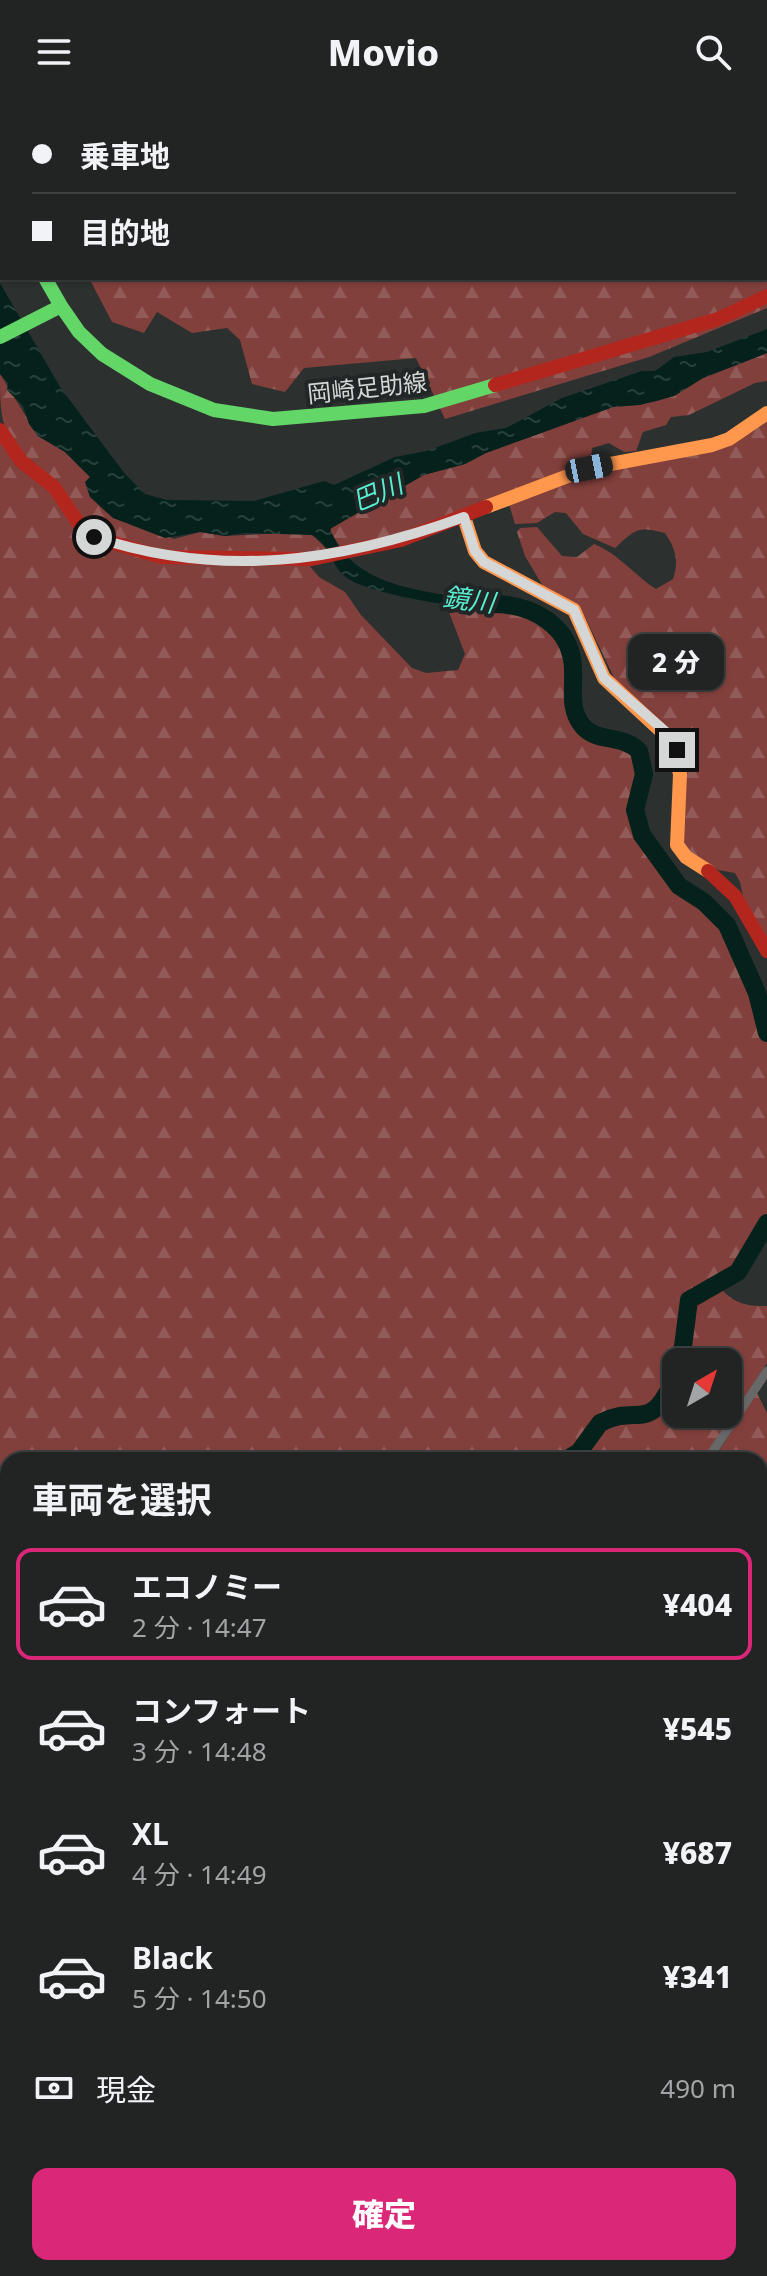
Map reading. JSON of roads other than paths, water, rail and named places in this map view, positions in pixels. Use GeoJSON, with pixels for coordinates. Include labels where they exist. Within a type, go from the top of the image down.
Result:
{"type":"FeatureCollection","features":[{"type":"Feature","properties":{"kind":"street","name":"岡崎足助線"},"geometry":{"type":"LineString","coordinates":[[46,280],[55,310],[116,366],[214,410],[273,419],[424,406],[718,319],[767,296]]}},
{"type":"Feature","properties":{"kind":"street"},"geometry":{"type":"LineString","coordinates":[[0,337],[55,310]]}},
{"type":"Feature","properties":{"kind":"street"},"geometry":{"type":"LineString","coordinates":[[0,430],[21,461],[54,487],[79,524],[94,537],[161,557],[322,557],[401,540],[589,468],[712,445],[729,439],[767,413]]}},
{"type":"Feature","properties":{"kind":"street"},"geometry":{"type":"LineString","coordinates":[[464,517],[475,551],[484,562],[574,610],[604,678],[672,741],[680,774],[677,845],[690,862],[713,873],[731,891],[767,951]]}},
{"type":"Feature","properties":{"kind":"street"},"geometry":{"type":"LineString","coordinates":[[712,1452],[767,1371]]}},
{"type":"Feature","properties":{"kind":"water","name":"巴川"},"geometry":{"type":"Polygon","coordinates":[[[0,283],[60,387],[125,474],[145,494],[167,500],[254,501],[324,481],[334,485],[395,457],[427,451],[475,433],[506,428],[562,398],[642,371],[655,371],[674,357],[707,352],[767,329],[767,353],[703,378],[674,396],[640,405],[613,407],[486,453],[465,464],[424,475],[330,529],[353,562],[387,581],[427,592],[517,604],[484,608],[459,606],[405,597],[360,585],[337,568],[323,544],[312,535],[245,533],[225,536],[200,532],[165,538],[113,518],[90,497],[85,482],[90,477],[65,452],[38,436],[29,424],[23,406],[7,390],[8,383],[0,374],[0,283]]]}},
{"type":"Feature","properties":{"kind":"waterway","name":"鏡川"},"geometry":{"type":"LineString","coordinates":[[493,604],[535,613],[558,630],[571,655],[573,705],[581,724],[593,734],[624,742],[639,751],[644,774],[635,810],[642,835],[679,886],[704,902],[727,925],[757,993],[767,1033]]}},
{"type":"Feature","properties":{"kind":"waterway","name":"鏡川"},"geometry":{"type":"LineString","coordinates":[[683,1348],[689,1300],[738,1272],[767,1223]]}},
{"type":"Feature","properties":{"kind":"waterway","name":"鏡川"},"geometry":{"type":"LineString","coordinates":[[579,1452],[600,1423],[614,1417],[651,1412],[662,1401]]}}]}
